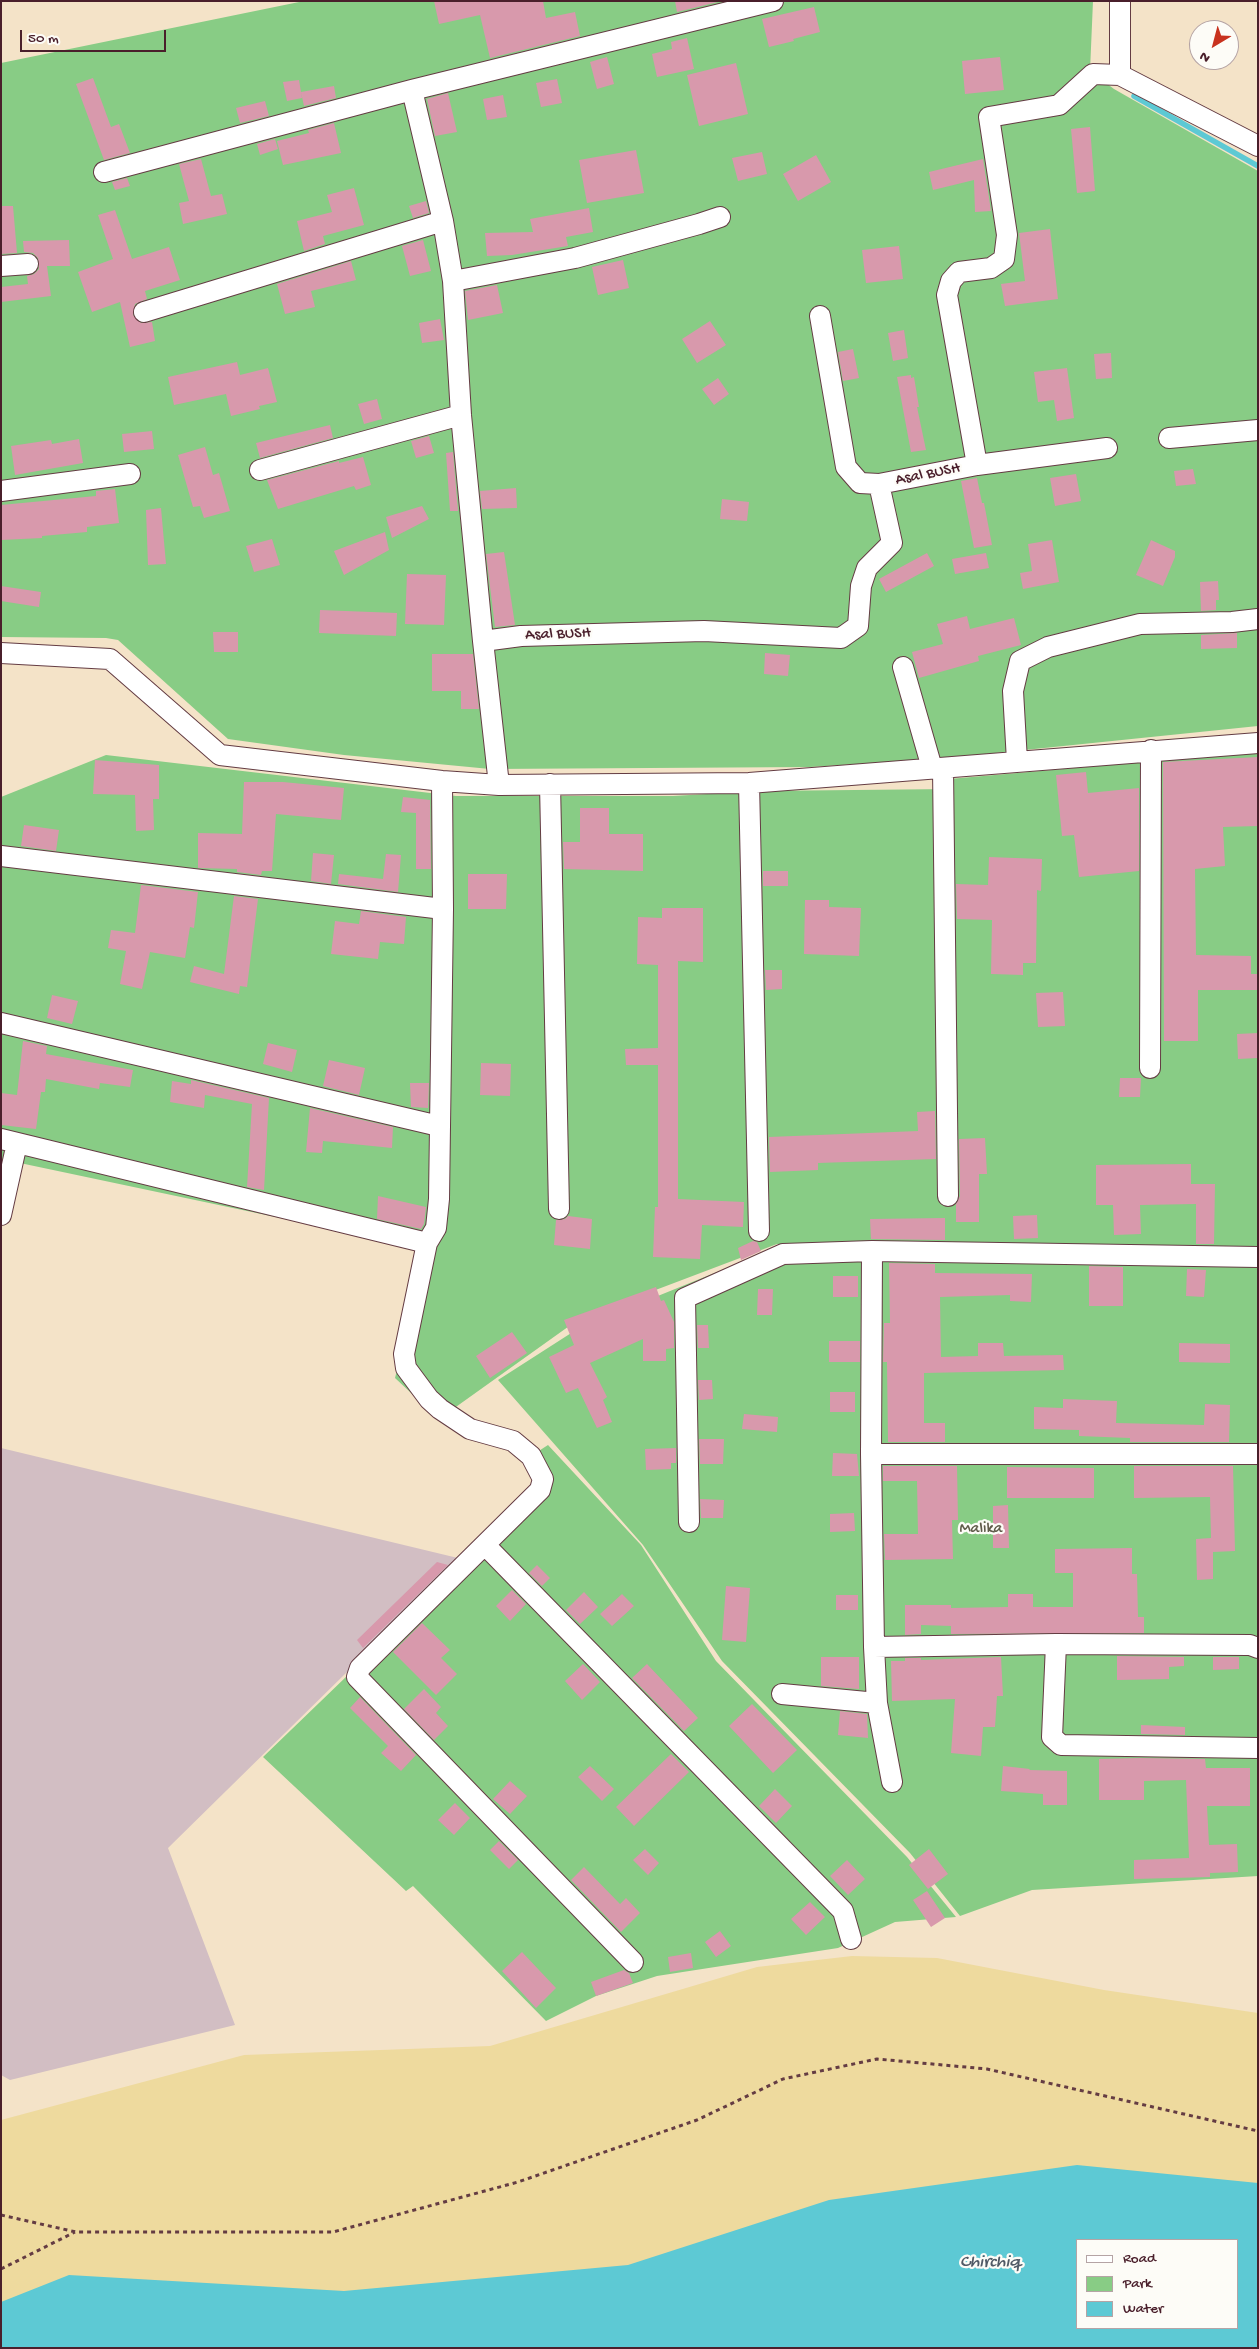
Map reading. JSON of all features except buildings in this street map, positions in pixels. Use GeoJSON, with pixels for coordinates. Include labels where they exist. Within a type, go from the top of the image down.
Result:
{"type":"FeatureCollection","features":[{"type":"Feature","properties":{"kind":"street"},"geometry":{"type":"LineString","coordinates":[[104,172],[412,90],[773,1]]}},
{"type":"Feature","properties":{"kind":"street"},"geometry":{"type":"LineString","coordinates":[[1120,1],[1120,75],[1258,146]]}},
{"type":"Feature","properties":{"kind":"street","name":"Asal BUSH"},"geometry":{"type":"LineString","coordinates":[[482,641],[520,636],[704,631],[841,638],[858,626],[861,586],[868,568],[892,543],[879,484],[977,465],[947,295],[951,281],[959,272],[991,268],[1004,259],[1007,235],[989,116],[1059,105],[1093,74],[1120,75]]}},
{"type":"Feature","properties":{"kind":"street"},"geometry":{"type":"LineString","coordinates":[[412,90],[443,221],[453,281],[461,415],[482,641],[499,785]]}},
{"type":"Feature","properties":{"kind":"street"},"geometry":{"type":"LineString","coordinates":[[453,281],[575,258],[720,217]]}},
{"type":"Feature","properties":{"kind":"street"},"geometry":{"type":"LineString","coordinates":[[144,312],[443,221]]}},
{"type":"Feature","properties":{"kind":"street"},"geometry":{"type":"LineString","coordinates":[[1,266],[28,264]]}},
{"type":"Feature","properties":{"kind":"street"},"geometry":{"type":"LineString","coordinates":[[820,316],[846,467],[860,483],[879,484]]}},
{"type":"Feature","properties":{"kind":"street"},"geometry":{"type":"LineString","coordinates":[[260,470],[461,415]]}},
{"type":"Feature","properties":{"kind":"street"},"geometry":{"type":"LineString","coordinates":[[1169,438],[1258,430]]}},
{"type":"Feature","properties":{"kind":"street"},"geometry":{"type":"LineString","coordinates":[[977,465],[1107,448]]}},
{"type":"Feature","properties":{"kind":"street"},"geometry":{"type":"LineString","coordinates":[[1,491],[130,474]]}},
{"type":"Feature","properties":{"kind":"street"},"geometry":{"type":"LineString","coordinates":[[1017,760],[1013,691],[1020,661],[1048,647],[1140,624],[1232,622],[1258,619]]}},
{"type":"Feature","properties":{"kind":"street"},"geometry":{"type":"LineString","coordinates":[[1,653],[110,659],[220,756],[442,781],[499,785],[750,783],[1017,760],[1258,743]]}},
{"type":"Feature","properties":{"kind":"street"},"geometry":{"type":"LineString","coordinates":[[904,667],[938,768],[948,1196]]}},
{"type":"Feature","properties":{"kind":"street"},"geometry":{"type":"LineString","coordinates":[[1150,1068],[1151,750]]}},
{"type":"Feature","properties":{"kind":"street"},"geometry":{"type":"LineString","coordinates":[[442,781],[443,909],[439,1199],[436,1228],[427,1243],[404,1354],[406,1368],[429,1399],[440,1409],[470,1429],[513,1441],[531,1456],[544,1479],[540,1490],[360,1668],[357,1677],[633,1962]]}},
{"type":"Feature","properties":{"kind":"street"},"geometry":{"type":"LineString","coordinates":[[750,783],[759,1231]]}},
{"type":"Feature","properties":{"kind":"street"},"geometry":{"type":"LineString","coordinates":[[550,784],[560,1209]]}},
{"type":"Feature","properties":{"kind":"street"},"geometry":{"type":"LineString","coordinates":[[1,856],[443,909]]}},
{"type":"Feature","properties":{"kind":"street"},"geometry":{"type":"LineString","coordinates":[[1,1023],[439,1126]]}},
{"type":"Feature","properties":{"kind":"street"},"geometry":{"type":"LineString","coordinates":[[1,1215],[9,1141],[427,1243]]}},
{"type":"Feature","properties":{"kind":"street"},"geometry":{"type":"LineString","coordinates":[[689,1522],[685,1298],[783,1254],[872,1251],[1258,1257]]}},
{"type":"Feature","properties":{"kind":"street"},"geometry":{"type":"LineString","coordinates":[[872,1251],[871,1454],[874,1647],[877,1703],[892,1782]]}},
{"type":"Feature","properties":{"kind":"street"},"geometry":{"type":"LineString","coordinates":[[871,1454],[1258,1454]]}},
{"type":"Feature","properties":{"kind":"street"},"geometry":{"type":"LineString","coordinates":[[485,1545],[843,1911],[851,1939]]}},
{"type":"Feature","properties":{"kind":"street"},"geometry":{"type":"LineString","coordinates":[[874,1647],[1056,1644],[1250,1645],[1258,1648]]}},
{"type":"Feature","properties":{"kind":"street"},"geometry":{"type":"LineString","coordinates":[[1056,1644],[1052,1737],[1061,1745],[1258,1748]]}},
{"type":"Feature","properties":{"kind":"street"},"geometry":{"type":"LineString","coordinates":[[782,1694],[877,1703]]}},
{"type":"Feature","properties":{"kind":"path"},"geometry":{"type":"LineString","coordinates":[[1,2215],[76,2232],[333,2232],[518,2182],[697,2120],[782,2079],[877,2059],[987,2069],[1258,2131]]}},
{"type":"Feature","properties":{"kind":"path"},"geometry":{"type":"LineString","coordinates":[[1,2269],[76,2232]]}},
{"type":"Feature","properties":{"kind":"shaded area"},"geometry":{"type":"Polygon","coordinates":[[[1,1448],[462,1559],[168,1848],[235,2025],[10,2080],[1,2075],[1,1448]]]}},
{"type":"Feature","properties":{"kind":"green space"},"geometry":{"type":"Polygon","coordinates":[[[304,1],[1093,1],[1090,71],[1114,89],[1258,171],[1258,726],[937,759],[810,767],[490,769],[344,755],[228,739],[118,640],[106,638],[1,637],[1,63],[304,1]]]}},
{"type":"Feature","properties":{"kind":"green space"},"geometry":{"type":"Polygon","coordinates":[[[1258,752],[1258,1248],[777,1244],[579,1319],[439,1419],[395,1378],[427,1249],[1,1159],[1,797],[106,755],[456,796],[673,796],[758,791],[951,789],[949,779],[1258,752]]]}},
{"type":"Feature","properties":{"kind":"green space","name":"Malika"},"geometry":{"type":"Polygon","coordinates":[[[776,1248],[1258,1260],[1258,1876],[1032,1890],[960,1916],[910,1853],[722,1661],[643,1545],[498,1380],[579,1328],[776,1248]]]}},
{"type":"Feature","properties":{"kind":"green space"},"geometry":{"type":"Polygon","coordinates":[[[548,1445],[641,1545],[716,1661],[907,1857],[956,1917],[895,1922],[838,1948],[657,1976],[596,1996],[546,2021],[413,1886],[406,1891],[263,1757],[546,1484],[531,1456],[548,1445]]]}},
{"type":"Feature","properties":{"kind":"sand"},"geometry":{"type":"Polygon","coordinates":[[[852,1956],[937,1958],[1104,1990],[1258,2013],[1258,2348],[1,2348],[1,2120],[244,2055],[490,2046],[757,1967],[852,1956]]]}},
{"type":"Feature","properties":{"kind":"water","name":"Chirchiq"},"geometry":{"type":"Polygon","coordinates":[[[1077,2165],[1258,2183],[1258,2348],[1,2348],[1,2302],[69,2275],[344,2291],[628,2265],[829,2200],[1077,2165]]]}},
{"type":"Feature","properties":{"kind":"waterway"},"geometry":{"type":"LineString","coordinates":[[1134,96],[1258,166]]}}]}
